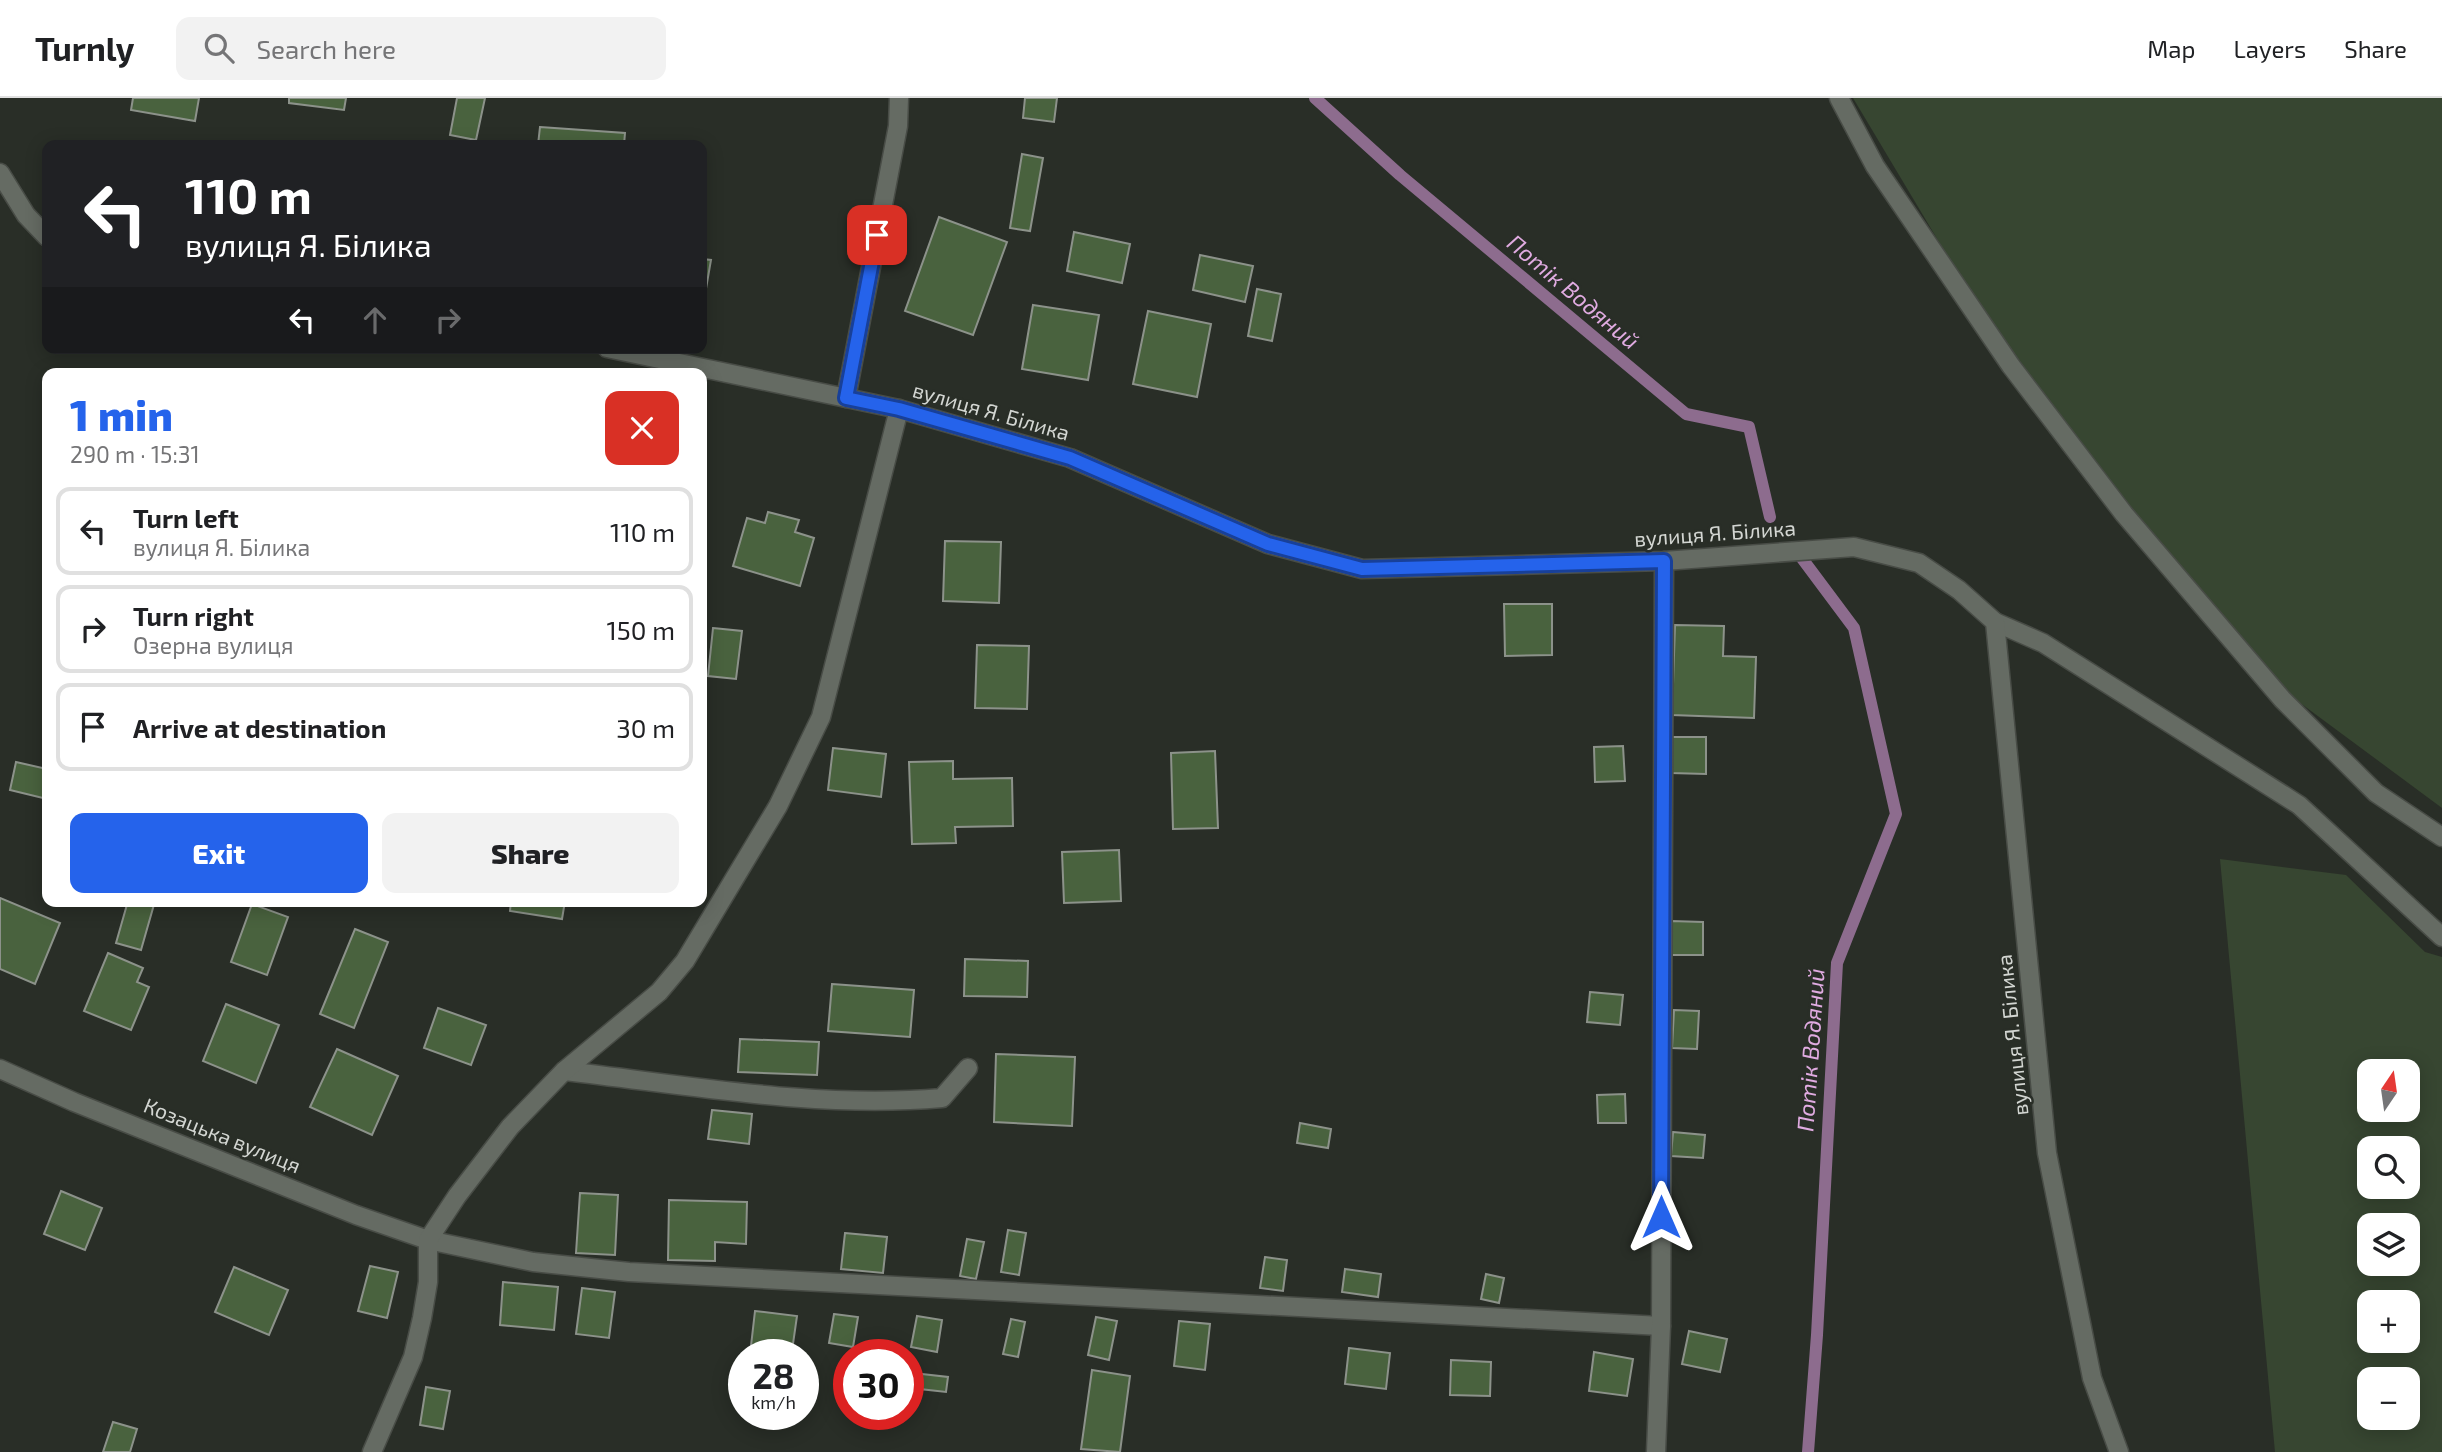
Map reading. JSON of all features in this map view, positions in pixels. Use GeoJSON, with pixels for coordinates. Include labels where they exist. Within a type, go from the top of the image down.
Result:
{"type":"FeatureCollection","features":[{"type":"Feature","properties":{"kind":"street"},"geometry":{"type":"LineString","coordinates":[[846,398],[898,126],[899,98]]}},
{"type":"Feature","properties":{"kind":"street"},"geometry":{"type":"LineString","coordinates":[[1839,98],[1875,166],[2011,366],[2124,514],[2282,699],[2376,793],[2442,837]]}},
{"type":"Feature","properties":{"kind":"street"},"geometry":{"type":"LineString","coordinates":[[0,173],[26,215],[42,232]]}},
{"type":"Feature","properties":{"kind":"street","name":"вулиця Я. Білика"},"geometry":{"type":"LineString","coordinates":[[636,354],[703,368]]}},
{"type":"Feature","properties":{"kind":"street","name":"вулиця Я. Білика"},"geometry":{"type":"LineString","coordinates":[[707,369],[899,409],[1070,458],[1268,544],[1362,569],[1664,561],[1854,547],[1919,563],[1959,590],[1995,622],[2047,1153],[2092,1378],[2119,1452]]}},
{"type":"Feature","properties":{"kind":"street"},"geometry":{"type":"LineString","coordinates":[[372,1452],[413,1357],[428,1282],[428,1240],[457,1196],[510,1127],[564,1071],[659,992],[685,961],[778,806],[821,717],[899,409]]}},
{"type":"Feature","properties":{"kind":"street"},"geometry":{"type":"LineString","coordinates":[[1656,1452],[1661,1326],[1664,561]]}},
{"type":"Feature","properties":{"kind":"street"},"geometry":{"type":"LineString","coordinates":[[1995,622],[2043,643],[2299,805],[2442,937]]}},
{"type":"Feature","properties":{"kind":"street"},"geometry":{"type":"LineString","coordinates":[[564,1071],[824,1100],[893,1100],[942,1098],[968,1068]]}},
{"type":"Feature","properties":{"kind":"street","name":"Козацька вулиця"},"geometry":{"type":"LineString","coordinates":[[0,1069],[74,1102],[330,1205],[428,1240],[533,1262],[629,1272],[1661,1326]]}},
{"type":"Feature","properties":{"kind":"green space"},"geometry":{"type":"Polygon","coordinates":[[[1853,98],[2442,98],[2442,808],[2272,682],[2183,578],[1985,319],[1853,98]]]}},
{"type":"Feature","properties":{"kind":"green space"},"geometry":{"type":"Polygon","coordinates":[[[2220,859],[2346,875],[2425,952],[2442,957],[2442,1452],[2275,1452],[2220,859]]]}},
{"type":"Feature","properties":{"kind":"building"},"geometry":{"type":"Polygon","coordinates":[[[133,98],[199,98],[195,121],[131,110],[133,98]]]}},
{"type":"Feature","properties":{"kind":"building"},"geometry":{"type":"Polygon","coordinates":[[[289,98],[346,98],[344,110],[289,103],[289,98]]]}},
{"type":"Feature","properties":{"kind":"building"},"geometry":{"type":"Polygon","coordinates":[[[457,98],[485,98],[476,140],[450,135],[457,98]]]}},
{"type":"Feature","properties":{"kind":"building"},"geometry":{"type":"Polygon","coordinates":[[[1025,98],[1057,98],[1054,122],[1023,118],[1025,98]]]}},
{"type":"Feature","properties":{"kind":"building"},"geometry":{"type":"Polygon","coordinates":[[[540,127],[625,133],[624,140],[539,140],[540,127]]]}},
{"type":"Feature","properties":{"kind":"building"},"geometry":{"type":"Polygon","coordinates":[[[1022,154],[1043,158],[1030,231],[1010,228],[1022,154]]]}},
{"type":"Feature","properties":{"kind":"building"},"geometry":{"type":"Polygon","coordinates":[[[939,217],[1007,242],[973,335],[905,311],[939,217]]]}},
{"type":"Feature","properties":{"kind":"building"},"geometry":{"type":"Polygon","coordinates":[[[1074,232],[1130,244],[1122,283],[1067,271],[1074,232]]]}},
{"type":"Feature","properties":{"kind":"building"},"geometry":{"type":"Polygon","coordinates":[[[1200,255],[1253,266],[1245,302],[1193,290],[1200,255]]]}},
{"type":"Feature","properties":{"kind":"building"},"geometry":{"type":"Polygon","coordinates":[[[707,260],[711,260],[707,283],[707,260]]]}},
{"type":"Feature","properties":{"kind":"building"},"geometry":{"type":"Polygon","coordinates":[[[1257,289],[1281,294],[1272,341],[1248,336],[1257,289]]]}},
{"type":"Feature","properties":{"kind":"building"},"geometry":{"type":"Polygon","coordinates":[[[1033,305],[1099,315],[1088,380],[1022,369],[1033,305]]]}},
{"type":"Feature","properties":{"kind":"building"},"geometry":{"type":"Polygon","coordinates":[[[1148,311],[1211,324],[1197,397],[1133,384],[1148,311]]]}},
{"type":"Feature","properties":{"kind":"building"},"geometry":{"type":"Polygon","coordinates":[[[768,512],[799,520],[795,532],[814,538],[800,586],[733,566],[747,518],[765,523],[768,512]]]}},
{"type":"Feature","properties":{"kind":"building"},"geometry":{"type":"Polygon","coordinates":[[[945,541],[1001,542],[999,603],[943,601],[945,541]]]}},
{"type":"Feature","properties":{"kind":"building"},"geometry":{"type":"Polygon","coordinates":[[[1504,604],[1552,604],[1552,655],[1505,656],[1504,604]]]}},
{"type":"Feature","properties":{"kind":"building"},"geometry":{"type":"Polygon","coordinates":[[[1675,625],[1724,626],[1723,656],[1756,657],[1754,718],[1672,715],[1675,625]]]}},
{"type":"Feature","properties":{"kind":"building"},"geometry":{"type":"Polygon","coordinates":[[[713,628],[742,631],[736,679],[708,676],[713,628]]]}},
{"type":"Feature","properties":{"kind":"building"},"geometry":{"type":"Polygon","coordinates":[[[977,645],[1029,646],[1027,709],[975,708],[977,645]]]}},
{"type":"Feature","properties":{"kind":"building"},"geometry":{"type":"Polygon","coordinates":[[[1672,737],[1706,737],[1706,774],[1671,773],[1672,737]]]}},
{"type":"Feature","properties":{"kind":"building"},"geometry":{"type":"Polygon","coordinates":[[[1623,746],[1625,781],[1595,782],[1594,747],[1623,746]]]}},
{"type":"Feature","properties":{"kind":"building"},"geometry":{"type":"Polygon","coordinates":[[[833,748],[886,754],[881,797],[828,790],[833,748]]]}},
{"type":"Feature","properties":{"kind":"building"},"geometry":{"type":"Polygon","coordinates":[[[1215,751],[1218,828],[1173,829],[1171,753],[1215,751]]]}},
{"type":"Feature","properties":{"kind":"building"},"geometry":{"type":"Polygon","coordinates":[[[953,761],[953,779],[1012,778],[1013,826],[955,827],[956,843],[912,844],[909,762],[953,761]]]}},
{"type":"Feature","properties":{"kind":"building"},"geometry":{"type":"Polygon","coordinates":[[[16,762],[42,768],[42,798],[10,790],[16,762]]]}},
{"type":"Feature","properties":{"kind":"building"},"geometry":{"type":"Polygon","coordinates":[[[1119,850],[1121,901],[1064,903],[1062,852],[1119,850]]]}},
{"type":"Feature","properties":{"kind":"building"},"geometry":{"type":"Polygon","coordinates":[[[0,898],[60,923],[35,984],[0,969],[0,898]]]}},
{"type":"Feature","properties":{"kind":"building"},"geometry":{"type":"Polygon","coordinates":[[[126,907],[153,907],[141,950],[116,943],[126,907]]]}},
{"type":"Feature","properties":{"kind":"building"},"geometry":{"type":"Polygon","coordinates":[[[251,907],[260,907],[288,917],[267,975],[231,962],[251,907]]]}},
{"type":"Feature","properties":{"kind":"building"},"geometry":{"type":"Polygon","coordinates":[[[510,907],[564,907],[562,919],[510,911],[510,907]]]}},
{"type":"Feature","properties":{"kind":"building"},"geometry":{"type":"Polygon","coordinates":[[[1671,921],[1703,922],[1703,955],[1670,955],[1671,921]]]}},
{"type":"Feature","properties":{"kind":"building"},"geometry":{"type":"Polygon","coordinates":[[[355,929],[388,942],[354,1028],[320,1014],[355,929]]]}},
{"type":"Feature","properties":{"kind":"building"},"geometry":{"type":"Polygon","coordinates":[[[108,953],[143,968],[137,982],[149,987],[131,1030],[84,1011],[108,953]]]}},
{"type":"Feature","properties":{"kind":"building"},"geometry":{"type":"Polygon","coordinates":[[[965,959],[1028,961],[1027,997],[964,996],[965,959]]]}},
{"type":"Feature","properties":{"kind":"building"},"geometry":{"type":"Polygon","coordinates":[[[832,984],[914,990],[910,1037],[828,1031],[832,984]]]}},
{"type":"Feature","properties":{"kind":"building"},"geometry":{"type":"Polygon","coordinates":[[[1590,992],[1623,995],[1620,1025],[1587,1022],[1590,992]]]}},
{"type":"Feature","properties":{"kind":"building"},"geometry":{"type":"Polygon","coordinates":[[[226,1004],[279,1025],[256,1083],[203,1061],[226,1004]]]}},
{"type":"Feature","properties":{"kind":"building"},"geometry":{"type":"Polygon","coordinates":[[[438,1008],[486,1025],[471,1065],[424,1048],[438,1008]]]}},
{"type":"Feature","properties":{"kind":"building"},"geometry":{"type":"Polygon","coordinates":[[[1674,1010],[1699,1011],[1697,1049],[1672,1048],[1674,1010]]]}},
{"type":"Feature","properties":{"kind":"building"},"geometry":{"type":"Polygon","coordinates":[[[740,1039],[819,1042],[817,1075],[738,1072],[740,1039]]]}},
{"type":"Feature","properties":{"kind":"building"},"geometry":{"type":"Polygon","coordinates":[[[337,1049],[398,1076],[372,1135],[310,1107],[337,1049]]]}},
{"type":"Feature","properties":{"kind":"building"},"geometry":{"type":"Polygon","coordinates":[[[996,1054],[1075,1057],[1072,1126],[994,1122],[996,1054]]]}},
{"type":"Feature","properties":{"kind":"building"},"geometry":{"type":"Polygon","coordinates":[[[1625,1094],[1626,1123],[1598,1123],[1597,1095],[1625,1094]]]}},
{"type":"Feature","properties":{"kind":"building"},"geometry":{"type":"Polygon","coordinates":[[[712,1110],[752,1114],[749,1144],[708,1139],[712,1110]]]}},
{"type":"Feature","properties":{"kind":"building"},"geometry":{"type":"Polygon","coordinates":[[[1300,1123],[1331,1129],[1328,1148],[1297,1143],[1300,1123]]]}},
{"type":"Feature","properties":{"kind":"building"},"geometry":{"type":"Polygon","coordinates":[[[1673,1132],[1705,1135],[1703,1158],[1671,1156],[1673,1132]]]}},
{"type":"Feature","properties":{"kind":"building"},"geometry":{"type":"Polygon","coordinates":[[[61,1191],[102,1208],[85,1250],[44,1234],[61,1191]]]}},
{"type":"Feature","properties":{"kind":"building"},"geometry":{"type":"Polygon","coordinates":[[[580,1193],[618,1195],[615,1255],[576,1253],[580,1193]]]}},
{"type":"Feature","properties":{"kind":"building"},"geometry":{"type":"Polygon","coordinates":[[[669,1200],[747,1202],[746,1244],[715,1242],[715,1261],[668,1260],[669,1200]]]}},
{"type":"Feature","properties":{"kind":"building"},"geometry":{"type":"Polygon","coordinates":[[[1008,1230],[1026,1233],[1019,1275],[1001,1272],[1008,1230]]]}},
{"type":"Feature","properties":{"kind":"building"},"geometry":{"type":"Polygon","coordinates":[[[845,1233],[887,1237],[883,1273],[841,1269],[845,1233]]]}},
{"type":"Feature","properties":{"kind":"building"},"geometry":{"type":"Polygon","coordinates":[[[967,1239],[984,1242],[976,1279],[960,1276],[967,1239]]]}},
{"type":"Feature","properties":{"kind":"building"},"geometry":{"type":"Polygon","coordinates":[[[1265,1257],[1287,1260],[1283,1291],[1260,1288],[1265,1257]]]}},
{"type":"Feature","properties":{"kind":"building"},"geometry":{"type":"Polygon","coordinates":[[[370,1266],[398,1272],[387,1318],[358,1311],[370,1266]]]}},
{"type":"Feature","properties":{"kind":"building"},"geometry":{"type":"Polygon","coordinates":[[[234,1267],[288,1290],[269,1335],[215,1312],[234,1267]]]}},
{"type":"Feature","properties":{"kind":"building"},"geometry":{"type":"Polygon","coordinates":[[[1345,1269],[1381,1274],[1378,1297],[1342,1292],[1345,1269]]]}},
{"type":"Feature","properties":{"kind":"building"},"geometry":{"type":"Polygon","coordinates":[[[1486,1274],[1504,1278],[1499,1303],[1481,1299],[1486,1274]]]}},
{"type":"Feature","properties":{"kind":"building"},"geometry":{"type":"Polygon","coordinates":[[[503,1282],[558,1287],[554,1330],[500,1325],[503,1282]]]}},
{"type":"Feature","properties":{"kind":"building"},"geometry":{"type":"Polygon","coordinates":[[[582,1288],[615,1292],[609,1338],[576,1334],[582,1288]]]}},
{"type":"Feature","properties":{"kind":"building"},"geometry":{"type":"Polygon","coordinates":[[[755,1311],[797,1316],[794,1339],[752,1339],[755,1311]]]}},
{"type":"Feature","properties":{"kind":"building"},"geometry":{"type":"Polygon","coordinates":[[[834,1314],[858,1317],[854,1339],[833,1339],[833,1344],[829,1343],[834,1314]]]}},
{"type":"Feature","properties":{"kind":"building"},"geometry":{"type":"Polygon","coordinates":[[[917,1316],[942,1320],[937,1352],[924,1350],[924,1339],[913,1339],[917,1316]]]}},
{"type":"Feature","properties":{"kind":"building"},"geometry":{"type":"Polygon","coordinates":[[[1096,1317],[1117,1321],[1109,1360],[1088,1355],[1096,1317]]]}},
{"type":"Feature","properties":{"kind":"building"},"geometry":{"type":"Polygon","coordinates":[[[1011,1319],[1025,1322],[1018,1357],[1003,1354],[1011,1319]]]}},
{"type":"Feature","properties":{"kind":"building"},"geometry":{"type":"Polygon","coordinates":[[[1179,1321],[1210,1324],[1205,1370],[1174,1366],[1179,1321]]]}},
{"type":"Feature","properties":{"kind":"building"},"geometry":{"type":"Polygon","coordinates":[[[1689,1331],[1727,1339],[1720,1372],[1682,1364],[1689,1331]]]}},
{"type":"Feature","properties":{"kind":"building"},"geometry":{"type":"Polygon","coordinates":[[[1349,1348],[1390,1353],[1386,1389],[1345,1384],[1349,1348]]]}},
{"type":"Feature","properties":{"kind":"building"},"geometry":{"type":"Polygon","coordinates":[[[1594,1352],[1633,1359],[1627,1396],[1589,1391],[1594,1352]]]}},
{"type":"Feature","properties":{"kind":"building"},"geometry":{"type":"Polygon","coordinates":[[[1451,1360],[1491,1362],[1490,1396],[1450,1395],[1451,1360]]]}},
{"type":"Feature","properties":{"kind":"building"},"geometry":{"type":"Polygon","coordinates":[[[1092,1370],[1130,1376],[1120,1452],[1081,1449],[1092,1370]]]}},
{"type":"Feature","properties":{"kind":"building"},"geometry":{"type":"Polygon","coordinates":[[[924,1374],[948,1377],[946,1392],[924,1389],[924,1374]]]}},
{"type":"Feature","properties":{"kind":"building"},"geometry":{"type":"Polygon","coordinates":[[[426,1387],[450,1391],[443,1429],[420,1425],[426,1387]]]}},
{"type":"Feature","properties":{"kind":"building"},"geometry":{"type":"Polygon","coordinates":[[[113,1422],[137,1429],[130,1452],[103,1452],[113,1422]]]}},
{"type":"Feature","properties":{"kind":"waterway","name":"Потік Водяний"},"geometry":{"type":"LineString","coordinates":[[1315,98],[1400,175],[1686,414],[1749,427],[1770,517]]}},
{"type":"Feature","properties":{"kind":"waterway","name":"Потік Водяний"},"geometry":{"type":"LineString","coordinates":[[1801,557],[1854,628],[1896,814],[1837,963],[1808,1452]]}},
{"type":"Feature","properties":{"kind":"route"},"geometry":{"type":"LineString","coordinates":[[877,235],[846,398],[899,409],[1070,458],[1268,544],[1362,569],[1664,561],[1661,1217]]}}]}
